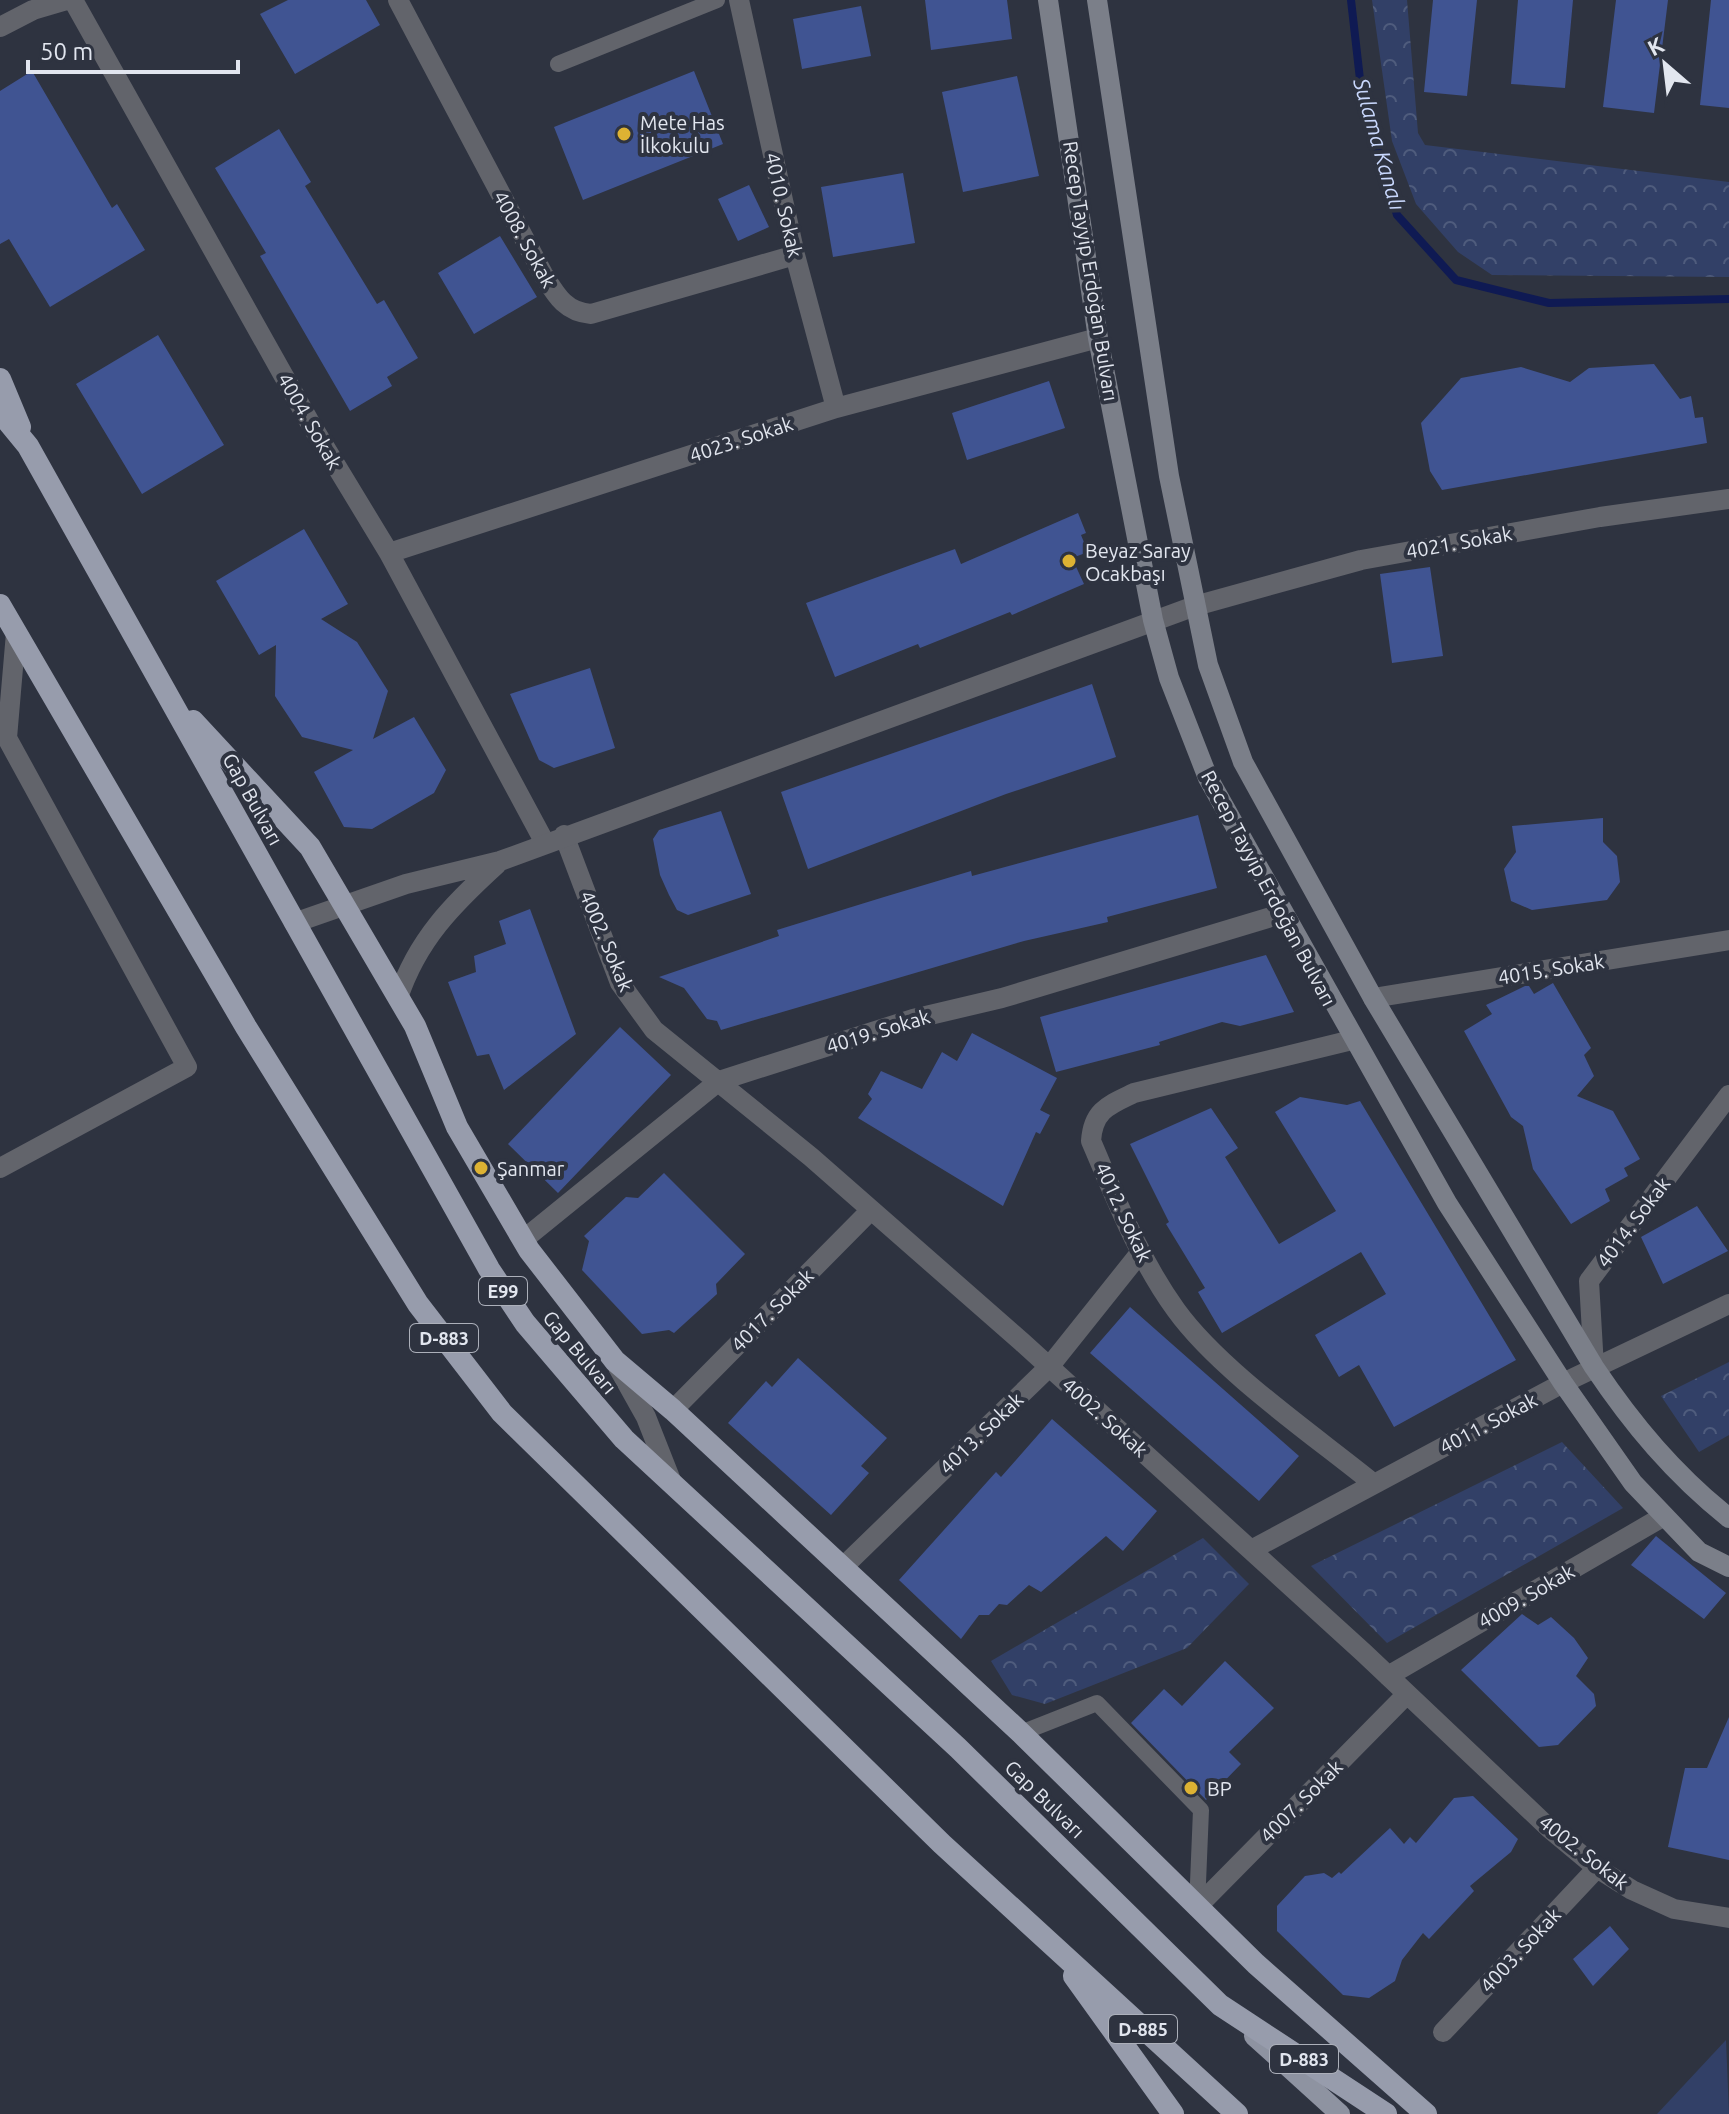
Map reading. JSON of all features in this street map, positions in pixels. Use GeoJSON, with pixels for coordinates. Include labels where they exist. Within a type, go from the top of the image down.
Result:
{"type":"FeatureCollection","features":[{"type":"Feature","properties":{"kind":"highway"},"geometry":{"type":"LineString","coordinates":[[0,379],[28,446]]}},
{"type":"Feature","properties":{"kind":"highway","name":"Gap Bulvarı"},"geometry":{"type":"LineString","coordinates":[[0,412],[28,446],[294,923],[355,1024],[489,1269],[525,1323],[590,1403],[947,1738],[1220,2005]]}},
{"type":"Feature","properties":{"kind":"highway","name":"D-883"},"geometry":{"type":"LineString","coordinates":[[0,605],[246,1027],[418,1304],[502,1413],[931,1833],[1050,1943],[1156,2095],[1173,2114]]}},
{"type":"Feature","properties":{"kind":"highway"},"geometry":{"type":"LineString","coordinates":[[168,693],[310,847],[415,1026],[457,1127],[523,1240],[615,1361],[673,1410],[1021,1733],[1197,1907],[1426,2114]]}},
{"type":"Feature","properties":{"kind":"highway","name":"D-885"},"geometry":{"type":"LineString","coordinates":[[1050,1943],[1237,2114]]}},
{"type":"Feature","properties":{"kind":"highway","name":"D-883"},"geometry":{"type":"LineString","coordinates":[[1220,2005],[1386,2114]]}},
{"type":"Feature","properties":{"kind":"main road","name":"Recep Tayyip Erdoğan Bulvarı"},"geometry":{"type":"LineString","coordinates":[[1048,0],[1098,338],[1153,620],[1169,678],[1208,778],[1281,914],[1447,1203],[1563,1383],[1633,1483],[1699,1552],[1729,1567]]}},
{"type":"Feature","properties":{"kind":"main road","name":"Recep Tayyip Erdoğan Bulvarı"},"geometry":{"type":"LineString","coordinates":[[1097,0],[1169,476],[1208,665],[1243,762],[1373,998],[1594,1367],[1630,1419],[1685,1483],[1729,1518]]}},
{"type":"Feature","properties":{"kind":"main road"},"geometry":{"type":"LineString","coordinates":[[1220,2005],[1340,2114]]}},
{"type":"Feature","properties":{"kind":"street"},"geometry":{"type":"LineString","coordinates":[[0,27],[30,5],[70,0]]}},
{"type":"Feature","properties":{"kind":"street","name":"4004. Sokak"},"geometry":{"type":"LineString","coordinates":[[70,0],[309,421],[389,553],[545,843]]}},
{"type":"Feature","properties":{"kind":"street","name":"4008. Sokak"},"geometry":{"type":"LineString","coordinates":[[398,0],[543,274],[559,299],[574,313],[591,314],[795,255]]}},
{"type":"Feature","properties":{"kind":"street","name":"4010. Sokak"},"geometry":{"type":"LineString","coordinates":[[739,0],[795,255],[836,408]]}},
{"type":"Feature","properties":{"kind":"street","name":"4023. Sokak"},"geometry":{"type":"LineString","coordinates":[[389,553],[836,408],[1098,338]]}},
{"type":"Feature","properties":{"kind":"street","name":"4021. Sokak"},"geometry":{"type":"LineString","coordinates":[[500,861],[1195,606],[1361,560],[1600,517],[1729,499]]}},
{"type":"Feature","properties":{"kind":"street"},"geometry":{"type":"LineString","coordinates":[[0,1168],[187,1067],[7,738],[16,633]]}},
{"type":"Feature","properties":{"kind":"street","name":"4002. Sokak"},"geometry":{"type":"LineString","coordinates":[[564,835],[620,983],[654,1030],[871,1210],[1049,1367],[1597,1868],[1632,1890],[1674,1909],[1729,1918]]}},
{"type":"Feature","properties":{"kind":"street"},"geometry":{"type":"LineString","coordinates":[[294,923],[406,884],[500,861]]}},
{"type":"Feature","properties":{"kind":"street"},"geometry":{"type":"LineString","coordinates":[[398,998],[425,938],[444,913],[500,861]]}},
{"type":"Feature","properties":{"kind":"street","name":"4019. Sokak"},"geometry":{"type":"LineString","coordinates":[[523,1240],[719,1081],[913,1019],[1002,998],[1281,914]]}},
{"type":"Feature","properties":{"kind":"street","name":"4015. Sokak"},"geometry":{"type":"LineString","coordinates":[[1373,998],[1729,940]]}},
{"type":"Feature","properties":{"kind":"street","name":"4012. Sokak"},"geometry":{"type":"LineString","coordinates":[[1352,1040],[1134,1093],[1102,1108],[1092,1123],[1091,1141],[1140,1253],[1177,1312],[1234,1369],[1374,1484]]}},
{"type":"Feature","properties":{"kind":"street","name":"4014. Sokak"},"geometry":{"type":"LineString","coordinates":[[1594,1367],[1589,1281],[1729,1095]]}},
{"type":"Feature","properties":{"kind":"street","name":"4017. Sokak"},"geometry":{"type":"LineString","coordinates":[[673,1410],[871,1210]]}},
{"type":"Feature","properties":{"kind":"street","name":"4013. Sokak"},"geometry":{"type":"LineString","coordinates":[[842,1568],[1049,1367],[1140,1253]]}},
{"type":"Feature","properties":{"kind":"street","name":"4011. Sokak"},"geometry":{"type":"LineString","coordinates":[[1251,1550],[1594,1367],[1729,1304]]}},
{"type":"Feature","properties":{"kind":"street"},"geometry":{"type":"LineString","coordinates":[[615,1361],[646,1417],[672,1483]]}},
{"type":"Feature","properties":{"kind":"street","name":"4009. Sokak"},"geometry":{"type":"LineString","coordinates":[[1388,1676],[1664,1516]]}},
{"type":"Feature","properties":{"kind":"street","name":"4007. Sokak"},"geometry":{"type":"LineString","coordinates":[[1197,1907],[1406,1695]]}},
{"type":"Feature","properties":{"kind":"street","name":"4003. Sokak"},"geometry":{"type":"LineString","coordinates":[[1443,2032],[1597,1868]]}},
{"type":"Feature","properties":{"kind":"lane"},"geometry":{"type":"LineString","coordinates":[[558,64],[717,0]]}},
{"type":"Feature","properties":{"kind":"lane"},"geometry":{"type":"LineString","coordinates":[[1021,1733],[1097,1703],[1201,1810],[1197,1907]]}},
{"type":"Feature","properties":{"kind":"green space"},"geometry":{"type":"Polygon","coordinates":[[[1372,0],[1407,0],[1418,133],[1425,145],[1729,182],[1729,277],[1492,275],[1458,252],[1416,204],[1392,141],[1372,0]]]}},
{"type":"Feature","properties":{"kind":"green space"},"geometry":{"type":"Polygon","coordinates":[[[1729,1362],[1729,1435],[1699,1452],[1661,1396],[1729,1362]]]}},
{"type":"Feature","properties":{"kind":"green space"},"geometry":{"type":"Polygon","coordinates":[[[1562,1442],[1623,1508],[1387,1643],[1311,1566],[1562,1442]]]}},
{"type":"Feature","properties":{"kind":"green space"},"geometry":{"type":"Polygon","coordinates":[[[1203,1538],[1249,1584],[1187,1648],[1045,1704],[1012,1695],[991,1661],[1203,1538]]]}},
{"type":"Feature","properties":{"kind":"green space"},"geometry":{"type":"Polygon","coordinates":[[[1726,2040],[1729,2114],[1657,2114],[1726,2040]]]}},
{"type":"Feature","properties":{"kind":"building"},"geometry":{"type":"Polygon","coordinates":[[[288,0],[366,0],[380,25],[295,74],[260,14],[288,0]]]}},
{"type":"Feature","properties":{"kind":"building"},"geometry":{"type":"Polygon","coordinates":[[[925,0],[1007,0],[1012,39],[931,50],[925,0]]]}},
{"type":"Feature","properties":{"kind":"building"},"geometry":{"type":"Polygon","coordinates":[[[1433,0],[1477,0],[1467,96],[1424,92],[1433,0]]]}},
{"type":"Feature","properties":{"kind":"building"},"geometry":{"type":"Polygon","coordinates":[[[1518,0],[1573,0],[1565,88],[1511,84],[1518,0]]]}},
{"type":"Feature","properties":{"kind":"building"},"geometry":{"type":"Polygon","coordinates":[[[1616,0],[1668,0],[1654,113],[1603,107],[1616,0]]]}},
{"type":"Feature","properties":{"kind":"building"},"geometry":{"type":"Polygon","coordinates":[[[1711,0],[1729,0],[1729,108],[1700,105],[1711,0]]]}},
{"type":"Feature","properties":{"kind":"building"},"geometry":{"type":"Polygon","coordinates":[[[861,6],[871,56],[802,69],[793,19],[861,6]]]}},
{"type":"Feature","properties":{"kind":"building"},"geometry":{"type":"Polygon","coordinates":[[[32,71],[112,208],[117,204],[145,250],[50,307],[9,239],[0,244],[0,91],[32,71]]]}},
{"type":"Feature","properties":{"kind":"building"},"geometry":{"type":"Polygon","coordinates":[[[694,71],[723,144],[583,200],[554,127],[694,71]]]}},
{"type":"Feature","properties":{"kind":"building"},"geometry":{"type":"Polygon","coordinates":[[[1017,76],[1039,176],[963,192],[942,92],[1017,76]]]}},
{"type":"Feature","properties":{"kind":"building"},"geometry":{"type":"Polygon","coordinates":[[[279,129],[311,182],[305,186],[377,304],[384,300],[418,358],[387,377],[392,386],[350,411],[260,256],[266,253],[215,168],[279,129]]]}},
{"type":"Feature","properties":{"kind":"building"},"geometry":{"type":"Polygon","coordinates":[[[903,173],[915,243],[833,257],[821,187],[903,173]]]}},
{"type":"Feature","properties":{"kind":"building"},"geometry":{"type":"Polygon","coordinates":[[[749,185],[769,227],[738,241],[718,199],[749,185]]]}},
{"type":"Feature","properties":{"kind":"building"},"geometry":{"type":"Polygon","coordinates":[[[500,236],[537,297],[474,334],[438,273],[500,236]]]}},
{"type":"Feature","properties":{"kind":"building"},"geometry":{"type":"Polygon","coordinates":[[[158,335],[224,445],[142,494],[76,384],[158,335]]]}},
{"type":"Feature","properties":{"kind":"building"},"geometry":{"type":"Polygon","coordinates":[[[1654,364],[1680,399],[1691,396],[1695,418],[1703,417],[1707,443],[1442,490],[1430,471],[1421,423],[1461,378],[1521,367],[1570,382],[1589,368],[1654,364]]]}},
{"type":"Feature","properties":{"kind":"building"},"geometry":{"type":"Polygon","coordinates":[[[1049,381],[1065,428],[967,460],[952,413],[1049,381]]]}},
{"type":"Feature","properties":{"kind":"building"},"geometry":{"type":"Polygon","coordinates":[[[1078,513],[1086,533],[1081,535],[1088,552],[1072,558],[1084,584],[1012,615],[1010,612],[920,648],[918,644],[835,677],[806,603],[955,549],[961,564],[1078,513]]]}},
{"type":"Feature","properties":{"kind":"building"},"geometry":{"type":"Polygon","coordinates":[[[304,529],[348,604],[321,619],[357,642],[388,691],[373,739],[414,717],[446,770],[434,793],[372,829],[344,827],[314,772],[353,750],[302,737],[275,696],[276,645],[259,655],[216,581],[304,529]]]}},
{"type":"Feature","properties":{"kind":"building"},"geometry":{"type":"Polygon","coordinates":[[[1430,567],[1443,656],[1392,663],[1380,574],[1430,567]]]}},
{"type":"Feature","properties":{"kind":"building"},"geometry":{"type":"Polygon","coordinates":[[[590,668],[615,748],[554,768],[539,760],[510,694],[590,668]]]}},
{"type":"Feature","properties":{"kind":"building"},"geometry":{"type":"Polygon","coordinates":[[[1092,684],[1116,757],[1006,794],[808,869],[781,792],[1092,684]]]}},
{"type":"Feature","properties":{"kind":"building"},"geometry":{"type":"Polygon","coordinates":[[[721,811],[751,894],[688,915],[677,910],[669,895],[660,875],[653,839],[659,830],[721,811]]]}},
{"type":"Feature","properties":{"kind":"building"},"geometry":{"type":"Polygon","coordinates":[[[1198,815],[1217,888],[1107,917],[1108,922],[1024,941],[721,1030],[717,1021],[707,1019],[684,988],[659,977],[779,936],[777,930],[884,897],[971,871],[972,876],[1198,815]]]}},
{"type":"Feature","properties":{"kind":"building"},"geometry":{"type":"Polygon","coordinates":[[[1603,818],[1603,842],[1617,856],[1620,882],[1607,900],[1532,910],[1511,901],[1504,869],[1516,852],[1512,826],[1603,818]]]}},
{"type":"Feature","properties":{"kind":"building"},"geometry":{"type":"Polygon","coordinates":[[[530,909],[576,1034],[504,1090],[489,1054],[477,1056],[448,982],[476,972],[474,956],[506,944],[499,921],[530,909]]]}},
{"type":"Feature","properties":{"kind":"building"},"geometry":{"type":"Polygon","coordinates":[[[1266,955],[1294,1012],[1240,1026],[1222,1022],[1159,1042],[1160,1045],[1056,1072],[1040,1017],[1266,955]]]}},
{"type":"Feature","properties":{"kind":"building"},"geometry":{"type":"Polygon","coordinates":[[[1553,983],[1591,1048],[1584,1055],[1594,1076],[1577,1096],[1613,1111],[1640,1159],[1624,1168],[1628,1176],[1605,1189],[1610,1201],[1571,1224],[1533,1169],[1523,1126],[1511,1117],[1464,1031],[1492,1014],[1486,1005],[1525,986],[1529,986],[1534,994],[1553,983]]]}},
{"type":"Feature","properties":{"kind":"building"},"geometry":{"type":"Polygon","coordinates":[[[620,1027],[671,1075],[558,1193],[508,1144],[620,1027]]]}},
{"type":"Feature","properties":{"kind":"building"},"geometry":{"type":"Polygon","coordinates":[[[972,1033],[1057,1078],[1040,1110],[1050,1115],[1040,1134],[1036,1132],[1003,1206],[858,1118],[872,1099],[868,1094],[881,1071],[922,1089],[942,1052],[957,1061],[972,1033]]]}},
{"type":"Feature","properties":{"kind":"building"},"geometry":{"type":"Polygon","coordinates":[[[1300,1097],[1347,1105],[1360,1101],[1516,1360],[1394,1427],[1359,1365],[1339,1377],[1315,1335],[1386,1294],[1361,1252],[1222,1333],[1198,1292],[1205,1288],[1166,1224],[1169,1222],[1130,1144],[1211,1108],[1238,1148],[1225,1157],[1279,1244],[1336,1211],[1275,1112],[1300,1097]]]}},
{"type":"Feature","properties":{"kind":"building"},"geometry":{"type":"Polygon","coordinates":[[[664,1173],[745,1254],[716,1284],[717,1294],[674,1333],[669,1330],[642,1334],[582,1270],[589,1241],[584,1236],[626,1197],[638,1198],[664,1173]]]}},
{"type":"Feature","properties":{"kind":"building"},"geometry":{"type":"Polygon","coordinates":[[[1697,1206],[1728,1251],[1663,1284],[1641,1237],[1697,1206]]]}},
{"type":"Feature","properties":{"kind":"building"},"geometry":{"type":"Polygon","coordinates":[[[1130,1307],[1299,1456],[1259,1501],[1090,1353],[1130,1307]]]}},
{"type":"Feature","properties":{"kind":"building"},"geometry":{"type":"Polygon","coordinates":[[[798,1358],[887,1438],[861,1466],[869,1473],[831,1515],[728,1423],[766,1381],[772,1387],[798,1358]]]}},
{"type":"Feature","properties":{"kind":"building"},"geometry":{"type":"Polygon","coordinates":[[[1052,1419],[1157,1511],[1123,1551],[1106,1536],[1041,1592],[1029,1585],[1007,1605],[999,1604],[989,1615],[979,1615],[961,1639],[899,1580],[996,1472],[1001,1477],[1052,1419]]]}},
{"type":"Feature","properties":{"kind":"building"},"geometry":{"type":"Polygon","coordinates":[[[1656,1536],[1726,1593],[1704,1619],[1631,1565],[1656,1536]]]}},
{"type":"Feature","properties":{"kind":"building"},"geometry":{"type":"Polygon","coordinates":[[[1522,1614],[1538,1625],[1551,1617],[1574,1638],[1588,1658],[1576,1676],[1594,1694],[1596,1706],[1558,1745],[1539,1747],[1461,1670],[1522,1614]]]}},
{"type":"Feature","properties":{"kind":"building"},"geometry":{"type":"Polygon","coordinates":[[[1225,1661],[1274,1708],[1229,1752],[1241,1764],[1206,1800],[1131,1723],[1164,1689],[1182,1706],[1225,1661]]]}},
{"type":"Feature","properties":{"kind":"building"},"geometry":{"type":"Polygon","coordinates":[[[1729,1717],[1729,1860],[1668,1847],[1685,1768],[1707,1768],[1729,1717]]]}},
{"type":"Feature","properties":{"kind":"building"},"geometry":{"type":"Polygon","coordinates":[[[1473,1796],[1518,1839],[1511,1852],[1470,1886],[1474,1891],[1429,1939],[1423,1933],[1402,1960],[1395,1981],[1369,1998],[1343,1995],[1277,1931],[1277,1906],[1305,1876],[1324,1873],[1332,1878],[1339,1872],[1341,1874],[1390,1828],[1404,1844],[1410,1837],[1416,1843],[1454,1798],[1473,1796]]]}},
{"type":"Feature","properties":{"kind":"building"},"geometry":{"type":"Polygon","coordinates":[[[1610,1926],[1629,1949],[1593,1986],[1573,1959],[1610,1926]]]}},
{"type":"Feature","properties":{"kind":"waterway","name":"Sulama Kanalı"},"geometry":{"type":"LineString","coordinates":[[1351,0],[1362,97],[1397,215],[1456,280],[1549,303],[1729,299]]}},
{"type":"Feature","properties":{"kind":"place","name":"Mete Has İlkokulu"},"geometry":{"type":"Point","coordinates":[624,134]}},
{"type":"Feature","properties":{"kind":"place","name":"Beyaz Saray Ocakbaşı"},"geometry":{"type":"Point","coordinates":[1069,561]}},
{"type":"Feature","properties":{"kind":"place","name":"Şanmar"},"geometry":{"type":"Point","coordinates":[481,1168]}},
{"type":"Feature","properties":{"kind":"place","name":"BP"},"geometry":{"type":"Point","coordinates":[1191,1788]}}]}
